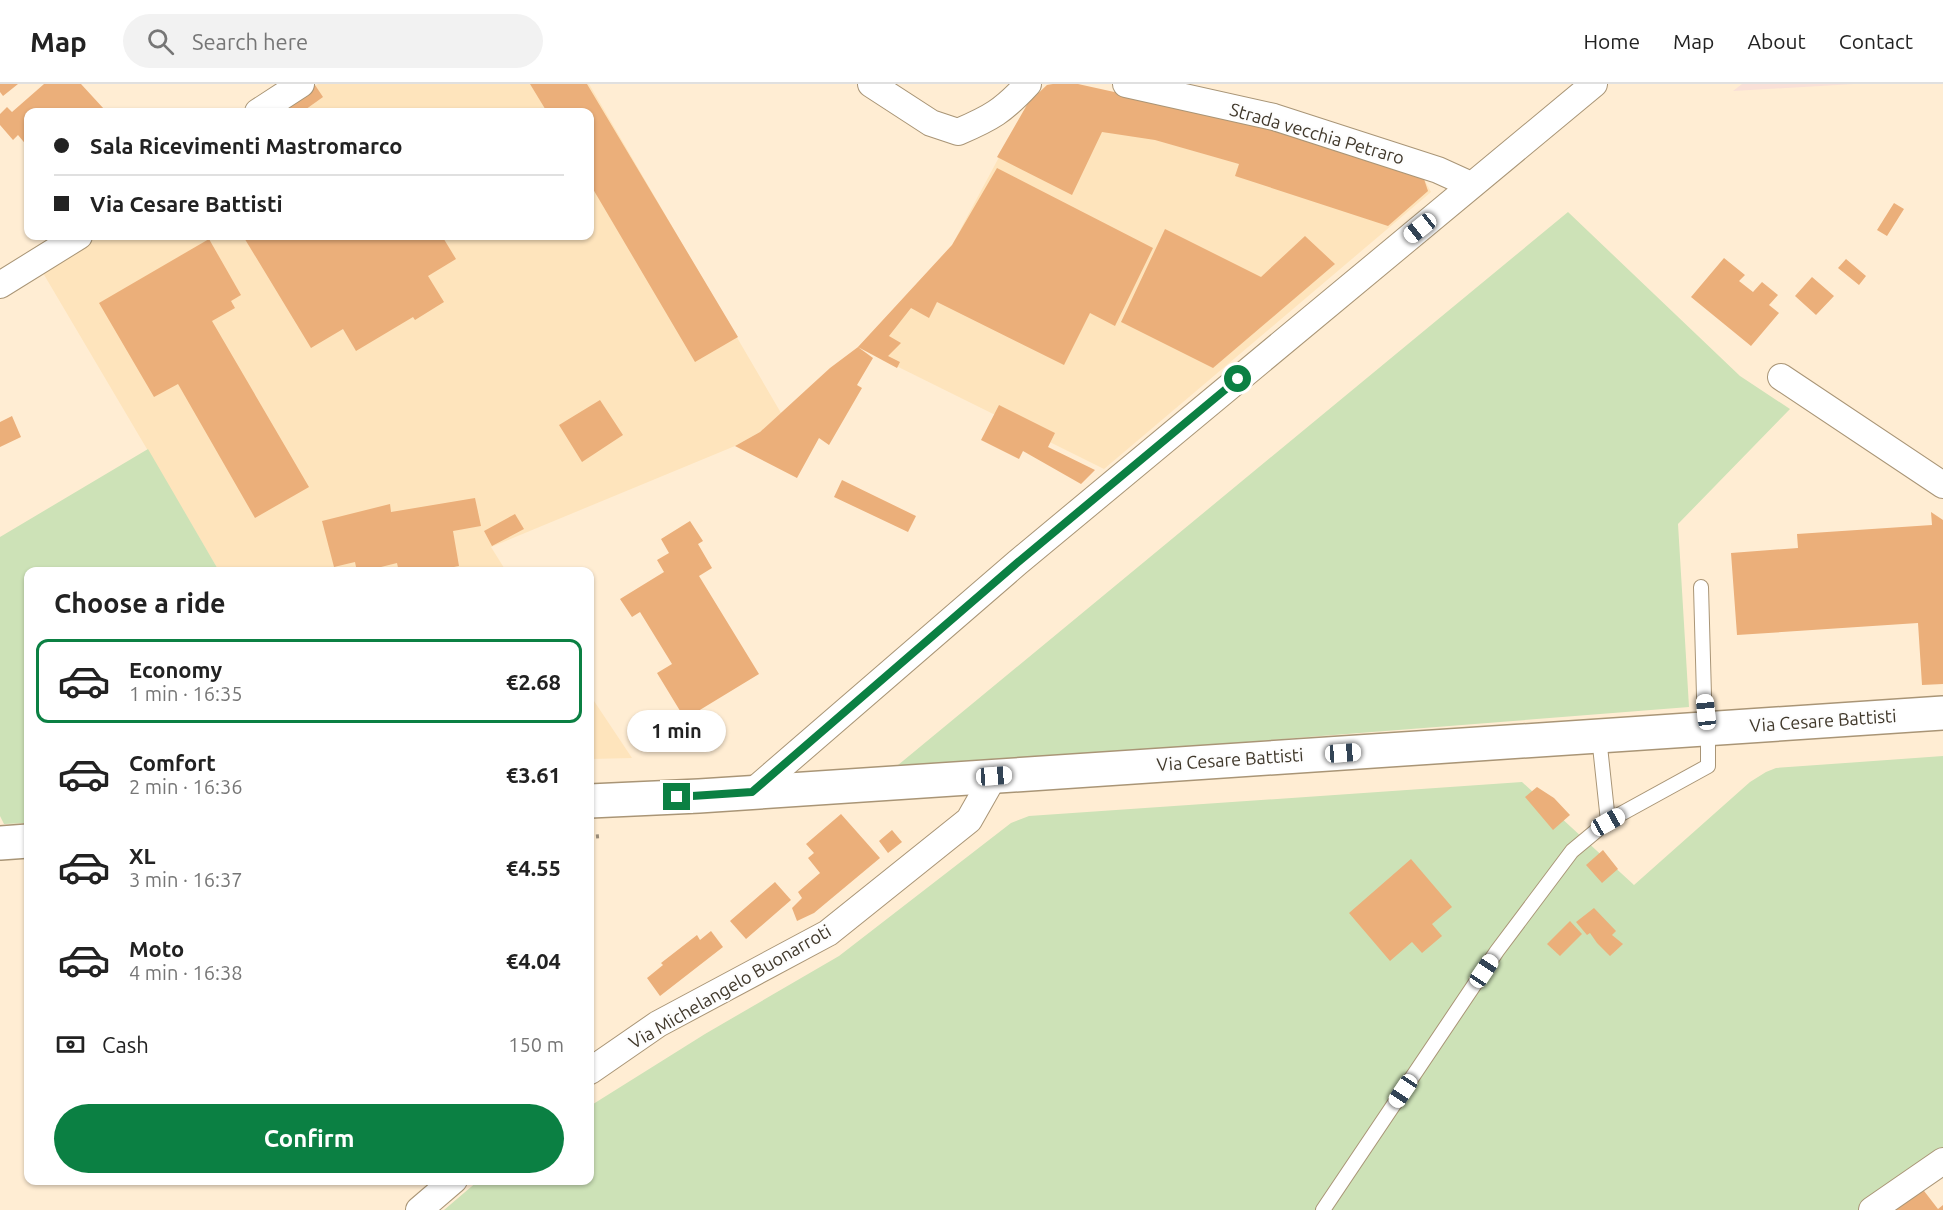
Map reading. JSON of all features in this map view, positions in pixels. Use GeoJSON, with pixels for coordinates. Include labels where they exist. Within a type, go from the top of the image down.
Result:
{"type":"FeatureCollection","features":[{"type":"Feature","properties":{"kind":"street"},"geometry":{"type":"LineString","coordinates":[[264,108],[301,84]]}},
{"type":"Feature","properties":{"kind":"street"},"geometry":{"type":"LineString","coordinates":[[871,84],[931,123],[958,132],[984,121],[1006,107],[1028,84]]}},
{"type":"Feature","properties":{"kind":"street","name":"Strada vecchia Petraro"},"geometry":{"type":"LineString","coordinates":[[1126,84],[1274,117],[1438,170],[1471,185]]}},
{"type":"Feature","properties":{"kind":"street"},"geometry":{"type":"LineString","coordinates":[[752,792],[1017,563],[1594,84]]}},
{"type":"Feature","properties":{"kind":"street"},"geometry":{"type":"LineString","coordinates":[[0,285],[73,240]]}},
{"type":"Feature","properties":{"kind":"street"},"geometry":{"type":"LineString","coordinates":[[1781,378],[1943,485]]}},
{"type":"Feature","properties":{"kind":"street","name":"Via Cesare Battisti"},"geometry":{"type":"LineString","coordinates":[[594,801],[1943,713]]}},
{"type":"Feature","properties":{"kind":"street","name":"Via Michelangelo Buonarroti"},"geometry":{"type":"LineString","coordinates":[[594,1068],[658,1024],[828,933],[969,820],[994,776]]}},
{"type":"Feature","properties":{"kind":"street"},"geometry":{"type":"LineString","coordinates":[[0,843],[24,841]]}},
{"type":"Feature","properties":{"kind":"street"},"geometry":{"type":"LineString","coordinates":[[1872,1210],[1943,1161]]}},
{"type":"Feature","properties":{"kind":"street"},"geometry":{"type":"LineString","coordinates":[[418,1210],[448,1185]]}},
{"type":"Feature","properties":{"kind":"lane"},"geometry":{"type":"LineString","coordinates":[[1323,1210],[1497,951],[1572,851],[1608,822],[1708,766],[1701,587]]}},
{"type":"Feature","properties":{"kind":"lane"},"geometry":{"type":"LineString","coordinates":[[1599,737],[1608,822]]}},
{"type":"Feature","properties":{"kind":"shaded area"},"geometry":{"type":"Polygon","coordinates":[[[318,84],[589,84],[781,413],[760,432],[735,446],[491,547],[504,567],[217,567],[43,273],[90,240],[594,240],[594,108],[282,108],[318,84]]]}},
{"type":"Feature","properties":{"kind":"shaded area"},"geometry":{"type":"Polygon","coordinates":[[[1053,84],[1424,179],[1431,192],[1104,469],[858,347],[952,245],[1028,103],[1047,85],[1053,84]]]}},
{"type":"Feature","properties":{"kind":"shaded area"},"geometry":{"type":"Polygon","coordinates":[[[1742,84],[1854,84],[1733,91],[1742,84]]]}},
{"type":"Feature","properties":{"kind":"shaded area"},"geometry":{"type":"Polygon","coordinates":[[[594,701],[632,758],[594,759],[594,701]]]}},
{"type":"Feature","properties":{"kind":"green space"},"geometry":{"type":"Polygon","coordinates":[[[1568,212],[1740,376],[1790,409],[1678,524],[1689,707],[892,770],[1568,212]]]}},
{"type":"Feature","properties":{"kind":"green space"},"geometry":{"type":"Polygon","coordinates":[[[148,449],[217,567],[24,567],[24,823],[4,824],[0,816],[0,537],[148,449]]]}},
{"type":"Feature","properties":{"kind":"green space"},"geometry":{"type":"Polygon","coordinates":[[[1943,756],[1943,1150],[1858,1210],[444,1210],[473,1185],[594,1185],[594,1103],[705,1034],[839,956],[1011,823],[1029,816],[1522,782],[1634,885],[1750,782],[1776,768],[1943,756]]]}},
{"type":"Feature","properties":{"kind":"building"},"geometry":{"type":"Polygon","coordinates":[[[0,84],[18,84],[3,96],[0,92],[0,84]]]}},
{"type":"Feature","properties":{"kind":"building"},"geometry":{"type":"Polygon","coordinates":[[[44,84],[81,84],[103,108],[24,108],[24,142],[18,135],[13,140],[0,125],[0,114],[7,107],[12,112],[44,84]]]}},
{"type":"Feature","properties":{"kind":"building"},"geometry":{"type":"Polygon","coordinates":[[[530,84],[587,84],[738,337],[695,362],[594,191],[594,108],[545,108],[530,84]]]}},
{"type":"Feature","properties":{"kind":"building"},"geometry":{"type":"Polygon","coordinates":[[[1078,84],[1255,123],[1420,176],[1424,179],[1428,191],[1388,226],[1235,176],[1239,164],[1155,140],[1102,132],[1072,195],[997,157],[1028,103],[1047,85],[1078,84]]]}},
{"type":"Feature","properties":{"kind":"building"},"geometry":{"type":"Polygon","coordinates":[[[315,85],[323,97],[308,108],[284,108],[315,85]]]}},
{"type":"Feature","properties":{"kind":"building"},"geometry":{"type":"Polygon","coordinates":[[[997,168],[1153,248],[1115,326],[1090,313],[1064,365],[937,302],[929,318],[911,308],[889,336],[901,343],[888,356],[900,362],[897,368],[858,347],[952,245],[997,168]]]}},
{"type":"Feature","properties":{"kind":"building"},"geometry":{"type":"Polygon","coordinates":[[[1894,203],[1904,209],[1887,236],[1877,230],[1894,203]]]}},
{"type":"Feature","properties":{"kind":"building"},"geometry":{"type":"Polygon","coordinates":[[[1165,229],[1261,277],[1305,236],[1335,264],[1213,368],[1121,322],[1165,229]]]}},
{"type":"Feature","properties":{"kind":"building"},"geometry":{"type":"Polygon","coordinates":[[[210,240],[241,295],[231,301],[235,308],[212,321],[309,487],[255,518],[178,384],[154,397],[99,303],[210,240]]]}},
{"type":"Feature","properties":{"kind":"building"},"geometry":{"type":"Polygon","coordinates":[[[245,240],[444,240],[456,259],[428,276],[444,302],[415,320],[413,317],[356,351],[343,329],[311,348],[245,240]]]}},
{"type":"Feature","properties":{"kind":"building"},"geometry":{"type":"Polygon","coordinates":[[[1724,258],[1745,275],[1739,281],[1753,292],[1762,282],[1778,295],[1769,305],[1779,313],[1751,346],[1691,297],[1724,258]]]}},
{"type":"Feature","properties":{"kind":"building"},"geometry":{"type":"Polygon","coordinates":[[[1846,259],[1866,276],[1859,285],[1838,268],[1846,259]]]}},
{"type":"Feature","properties":{"kind":"building"},"geometry":{"type":"Polygon","coordinates":[[[1812,277],[1834,296],[1816,315],[1795,296],[1812,277]]]}},
{"type":"Feature","properties":{"kind":"building"},"geometry":{"type":"Polygon","coordinates":[[[858,347],[873,358],[857,385],[862,388],[829,445],[819,438],[797,478],[735,446],[760,432],[830,368],[858,347]]]}},
{"type":"Feature","properties":{"kind":"building"},"geometry":{"type":"Polygon","coordinates":[[[600,400],[623,435],[582,462],[559,425],[600,400]]]}},
{"type":"Feature","properties":{"kind":"building"},"geometry":{"type":"Polygon","coordinates":[[[999,405],[1055,433],[1048,447],[1095,470],[1081,484],[1023,451],[1019,459],[981,440],[999,405]]]}},
{"type":"Feature","properties":{"kind":"building"},"geometry":{"type":"Polygon","coordinates":[[[12,416],[21,437],[0,447],[0,422],[12,416]]]}},
{"type":"Feature","properties":{"kind":"building"},"geometry":{"type":"Polygon","coordinates":[[[842,480],[916,516],[908,532],[834,497],[842,480]]]}},
{"type":"Feature","properties":{"kind":"building"},"geometry":{"type":"Polygon","coordinates":[[[475,498],[481,526],[453,531],[459,566],[398,567],[397,563],[381,567],[356,567],[355,562],[334,567],[322,521],[390,504],[391,512],[475,498]]]}},
{"type":"Feature","properties":{"kind":"building"},"geometry":{"type":"Polygon","coordinates":[[[1931,512],[1943,520],[1943,684],[1922,685],[1918,623],[1737,635],[1731,553],[1798,548],[1797,534],[1932,525],[1931,512]]]}},
{"type":"Feature","properties":{"kind":"building"},"geometry":{"type":"Polygon","coordinates":[[[515,514],[524,529],[492,546],[484,531],[515,514]]]}},
{"type":"Feature","properties":{"kind":"building"},"geometry":{"type":"Polygon","coordinates":[[[690,521],[703,541],[698,544],[712,568],[699,576],[759,674],[685,719],[657,673],[672,664],[640,612],[632,617],[620,599],[664,572],[657,560],[669,553],[661,539],[690,521]]]}},
{"type":"Feature","properties":{"kind":"building"},"geometry":{"type":"Polygon","coordinates":[[[1537,787],[1554,798],[1570,815],[1553,830],[1525,797],[1537,787]]]}},
{"type":"Feature","properties":{"kind":"building"},"geometry":{"type":"Polygon","coordinates":[[[841,814],[880,858],[814,913],[797,921],[792,908],[802,898],[798,892],[820,873],[808,858],[814,853],[806,844],[841,814]]]}},
{"type":"Feature","properties":{"kind":"building"},"geometry":{"type":"Polygon","coordinates":[[[892,830],[902,842],[888,853],[879,841],[892,830]]]}},
{"type":"Feature","properties":{"kind":"building"},"geometry":{"type":"Polygon","coordinates":[[[1603,850],[1618,869],[1602,883],[1586,865],[1603,850]]]}},
{"type":"Feature","properties":{"kind":"building"},"geometry":{"type":"Polygon","coordinates":[[[1411,859],[1452,907],[1432,924],[1442,936],[1422,953],[1412,942],[1390,961],[1349,913],[1411,859]]]}},
{"type":"Feature","properties":{"kind":"building"},"geometry":{"type":"Polygon","coordinates":[[[775,882],[791,900],[746,939],[730,921],[775,882]]]}},
{"type":"Feature","properties":{"kind":"building"},"geometry":{"type":"Polygon","coordinates":[[[1594,908],[1616,931],[1612,935],[1623,944],[1610,956],[1590,933],[1587,935],[1576,922],[1594,908]]]}},
{"type":"Feature","properties":{"kind":"building"},"geometry":{"type":"Polygon","coordinates":[[[1570,921],[1582,934],[1560,956],[1547,944],[1570,921]]]}},
{"type":"Feature","properties":{"kind":"building"},"geometry":{"type":"Polygon","coordinates":[[[711,931],[723,947],[660,996],[647,978],[663,965],[661,963],[697,935],[700,940],[711,931]]]}},
{"type":"Feature","properties":{"kind":"building"},"geometry":{"type":"Polygon","coordinates":[[[1921,1187],[1938,1209],[1943,1205],[1943,1210],[1890,1210],[1921,1187]]]}},
{"type":"Feature","properties":{"kind":"route"},"geometry":{"type":"LineString","coordinates":[[677,797],[752,792],[1017,563],[1238,379]]}}]}
